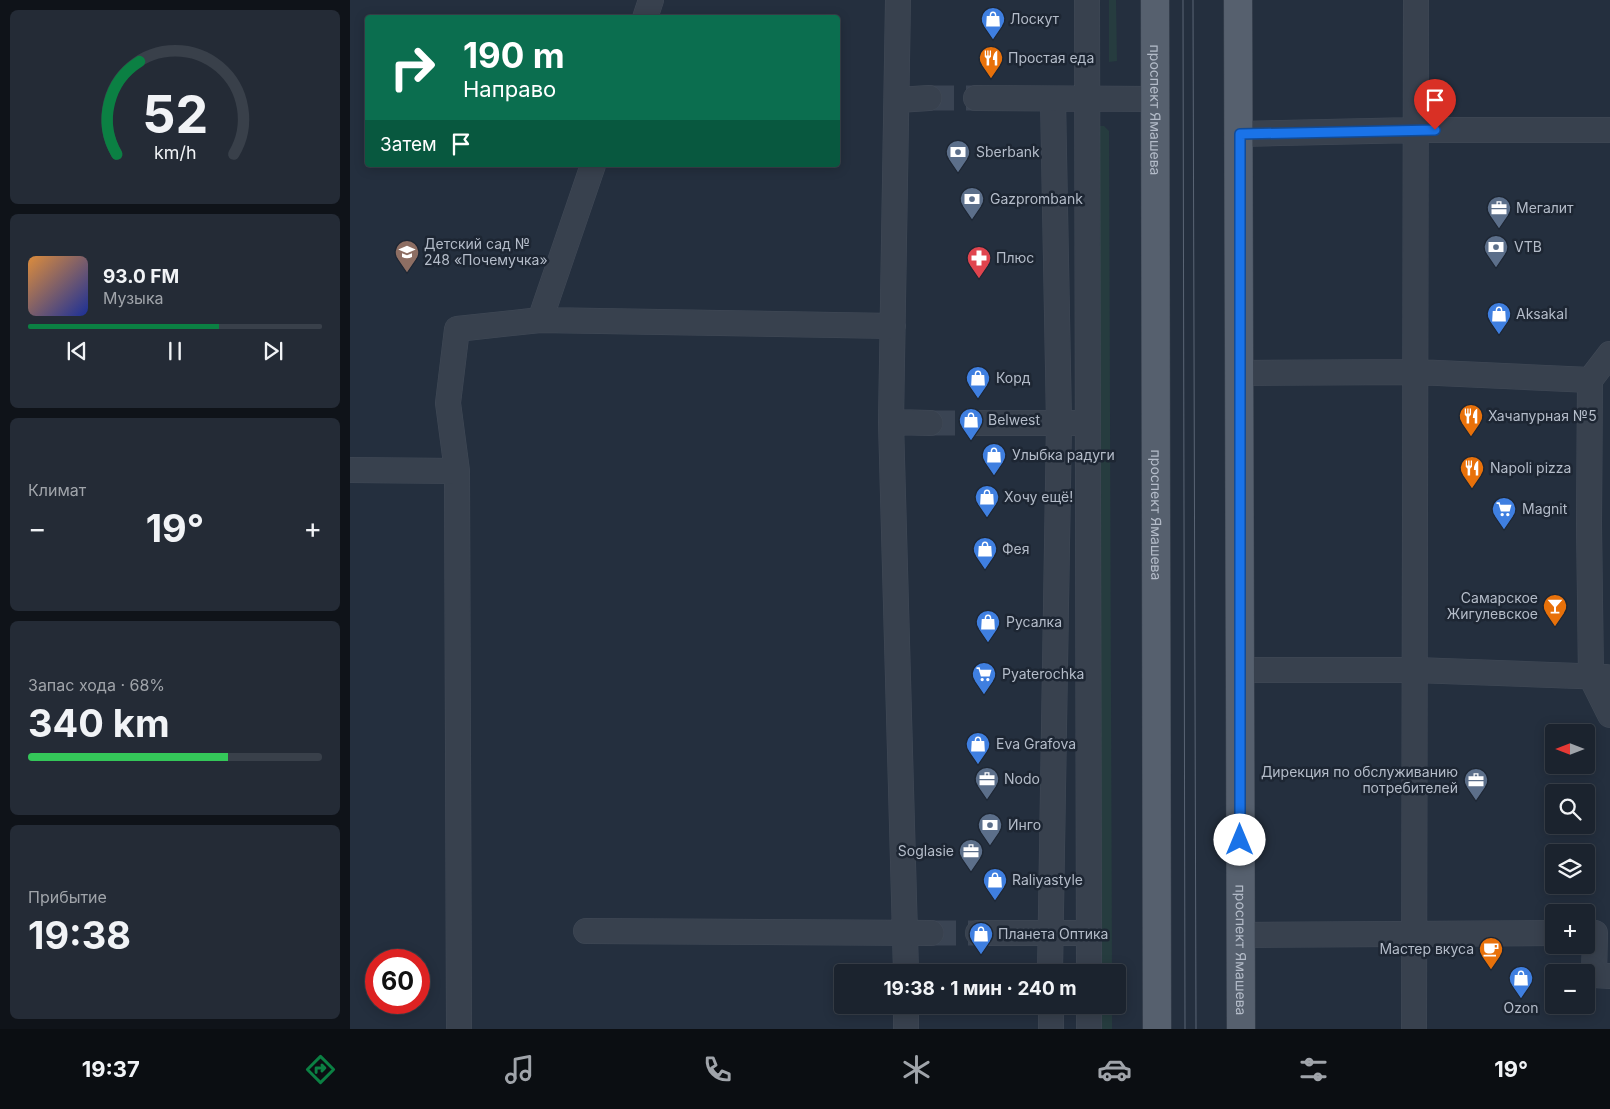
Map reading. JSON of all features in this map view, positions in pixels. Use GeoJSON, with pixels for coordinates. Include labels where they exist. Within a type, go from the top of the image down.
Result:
{"type":"FeatureCollection","features":[{"type":"Feature","properties":{"kind":"main road","name":"проспект Ямашева"},"geometry":{"type":"LineString","coordinates":[[1155,0],[1157,1029]]}},
{"type":"Feature","properties":{"kind":"main road","name":"проспект Ямашева"},"geometry":{"type":"LineString","coordinates":[[1238,0],[1241,373],[1239,670],[1240,1029]]}},
{"type":"Feature","properties":{"kind":"lane"},"geometry":{"type":"LineString","coordinates":[[646,15],[651,0]]}},
{"type":"Feature","properties":{"kind":"lane"},"geometry":{"type":"LineString","coordinates":[[898,0],[898,100],[891,422],[907,932],[906,964]]}},
{"type":"Feature","properties":{"kind":"lane"},"geometry":{"type":"LineString","coordinates":[[1087,0],[1089,964]]}},
{"type":"Feature","properties":{"kind":"lane"},"geometry":{"type":"LineString","coordinates":[[1414,1029],[1416,0]]}},
{"type":"Feature","properties":{"kind":"lane"},"geometry":{"type":"LineString","coordinates":[[898,100],[929,98]]}},
{"type":"Feature","properties":{"kind":"lane"},"geometry":{"type":"LineString","coordinates":[[976,98],[1156,99]]}},
{"type":"Feature","properties":{"kind":"lane"},"geometry":{"type":"LineString","coordinates":[[1050,964],[1060,423],[1053,99]]}},
{"type":"Feature","properties":{"kind":"lane"},"geometry":{"type":"LineString","coordinates":[[1240,134],[1416,130],[1610,130]]}},
{"type":"Feature","properties":{"kind":"lane"},"geometry":{"type":"LineString","coordinates":[[540,320],[592,167]]}},
{"type":"Feature","properties":{"kind":"lane"},"geometry":{"type":"LineString","coordinates":[[459,1029],[457,471],[448,403],[457,329],[540,320],[893,326]]}},
{"type":"Feature","properties":{"kind":"lane"},"geometry":{"type":"LineString","coordinates":[[1610,354],[1597,389],[1600,524],[1600,677],[1610,715]]}},
{"type":"Feature","properties":{"kind":"lane"},"geometry":{"type":"LineString","coordinates":[[1241,373],[1416,372],[1597,389]]}},
{"type":"Feature","properties":{"kind":"lane"},"geometry":{"type":"LineString","coordinates":[[891,422],[930,423]]}},
{"type":"Feature","properties":{"kind":"lane"},"geometry":{"type":"LineString","coordinates":[[977,423],[1088,423]]}},
{"type":"Feature","properties":{"kind":"lane"},"geometry":{"type":"LineString","coordinates":[[350,470],[457,471]]}},
{"type":"Feature","properties":{"kind":"lane"},"geometry":{"type":"LineString","coordinates":[[1239,670],[1415,670],[1600,677]]}},
{"type":"Feature","properties":{"kind":"lane"},"geometry":{"type":"LineString","coordinates":[[586,931],[931,933]]}},
{"type":"Feature","properties":{"kind":"lane"},"geometry":{"type":"LineString","coordinates":[[978,933],[1088,933]]}},
{"type":"Feature","properties":{"kind":"lane"},"geometry":{"type":"LineString","coordinates":[[1241,935],[1545,933]]}},
{"type":"Feature","properties":{"kind":"lane"},"geometry":{"type":"LineString","coordinates":[[1594,954],[1594,974],[1610,976]]}},
{"type":"Feature","properties":{"kind":"lane"},"geometry":{"type":"LineString","coordinates":[[906,1014],[906,1029]]}},
{"type":"Feature","properties":{"kind":"lane"},"geometry":{"type":"LineString","coordinates":[[1051,1014],[1051,1029]]}},
{"type":"Feature","properties":{"kind":"lane"},"geometry":{"type":"LineString","coordinates":[[1089,1014],[1089,1029]]}},
{"type":"Feature","properties":{"kind":"green space"},"geometry":{"type":"Polygon","coordinates":[[[1109,0],[1116,0],[1117,61],[1109,62],[1109,0]]]}},
{"type":"Feature","properties":{"kind":"green space"},"geometry":{"type":"Polygon","coordinates":[[[1093,126],[1104,126],[1109,131],[1112,964],[1097,964],[1093,126]]]}},
{"type":"Feature","properties":{"kind":"green space"},"geometry":{"type":"Polygon","coordinates":[[[1097,1014],[1112,1014],[1112,1029],[1097,1029],[1097,1014]]]}},
{"type":"Feature","properties":{"kind":"tunnel"},"geometry":{"type":"LineString","coordinates":[[929,98],[976,98]]}},
{"type":"Feature","properties":{"kind":"tunnel"},"geometry":{"type":"LineString","coordinates":[[930,423],[977,423]]}},
{"type":"Feature","properties":{"kind":"tunnel"},"geometry":{"type":"LineString","coordinates":[[931,933],[978,933]]}},
{"type":"Feature","properties":{"kind":"tram line"},"geometry":{"type":"LineString","coordinates":[[1183,0],[1185,1029]]}},
{"type":"Feature","properties":{"kind":"tram line"},"geometry":{"type":"LineString","coordinates":[[1193,0],[1196,1029]]}},
{"type":"Feature","properties":{"kind":"place","name":"Лоскут"},"geometry":{"type":"Point","coordinates":[993,40]}},
{"type":"Feature","properties":{"kind":"place","name":"Простая еда"},"geometry":{"type":"Point","coordinates":[991,79]}},
{"type":"Feature","properties":{"kind":"place","name":"Sberbank"},"geometry":{"type":"Point","coordinates":[958,173]}},
{"type":"Feature","properties":{"kind":"place","name":"Gazprombank"},"geometry":{"type":"Point","coordinates":[972,220]}},
{"type":"Feature","properties":{"kind":"place","name":"Мегалит"},"geometry":{"type":"Point","coordinates":[1499,229]}},
{"type":"Feature","properties":{"kind":"place","name":"VTB"},"geometry":{"type":"Point","coordinates":[1496,268]}},
{"type":"Feature","properties":{"kind":"place","name":"Детский сад № 248 «Почемучка»"},"geometry":{"type":"Point","coordinates":[407,273]}},
{"type":"Feature","properties":{"kind":"place","name":"Плюс"},"geometry":{"type":"Point","coordinates":[979,279]}},
{"type":"Feature","properties":{"kind":"place","name":"Aksakal"},"geometry":{"type":"Point","coordinates":[1499,335]}},
{"type":"Feature","properties":{"kind":"place","name":"Корд"},"geometry":{"type":"Point","coordinates":[978,399]}},
{"type":"Feature","properties":{"kind":"place","name":"Хачапурная №5"},"geometry":{"type":"Point","coordinates":[1471,437]}},
{"type":"Feature","properties":{"kind":"place","name":"Belwest"},"geometry":{"type":"Point","coordinates":[971,441]}},
{"type":"Feature","properties":{"kind":"place","name":"Улыбка радуги"},"geometry":{"type":"Point","coordinates":[994,476]}},
{"type":"Feature","properties":{"kind":"place","name":"Napoli pizza"},"geometry":{"type":"Point","coordinates":[1472,489]}},
{"type":"Feature","properties":{"kind":"place","name":"Хочу ещё!"},"geometry":{"type":"Point","coordinates":[987,518]}},
{"type":"Feature","properties":{"kind":"place","name":"Magnit"},"geometry":{"type":"Point","coordinates":[1504,530]}},
{"type":"Feature","properties":{"kind":"place","name":"Фея"},"geometry":{"type":"Point","coordinates":[985,570]}},
{"type":"Feature","properties":{"kind":"place","name":"Самарское Жигулевское"},"geometry":{"type":"Point","coordinates":[1555,627]}},
{"type":"Feature","properties":{"kind":"place","name":"Русалка"},"geometry":{"type":"Point","coordinates":[988,643]}},
{"type":"Feature","properties":{"kind":"place","name":"Pyaterochka"},"geometry":{"type":"Point","coordinates":[984,695]}},
{"type":"Feature","properties":{"kind":"place","name":"Eva Grafova"},"geometry":{"type":"Point","coordinates":[978,765]}},
{"type":"Feature","properties":{"kind":"place","name":"Nodo"},"geometry":{"type":"Point","coordinates":[987,800]}},
{"type":"Feature","properties":{"kind":"place","name":"Дирекция по обслуживанию потребителей"},"geometry":{"type":"Point","coordinates":[1476,801]}},
{"type":"Feature","properties":{"kind":"place","name":"Инго"},"geometry":{"type":"Point","coordinates":[990,846]}},
{"type":"Feature","properties":{"kind":"place","name":"Soglasie"},"geometry":{"type":"Point","coordinates":[971,872]}},
{"type":"Feature","properties":{"kind":"place","name":"Raliyastyle"},"geometry":{"type":"Point","coordinates":[995,901]}},
{"type":"Feature","properties":{"kind":"place","name":"Планета Оптика"},"geometry":{"type":"Point","coordinates":[981,955]}},
{"type":"Feature","properties":{"kind":"place","name":"Мастер вкуса"},"geometry":{"type":"Point","coordinates":[1491,970]}},
{"type":"Feature","properties":{"kind":"place","name":"Ozon"},"geometry":{"type":"Point","coordinates":[1521,999]}},
{"type":"Feature","properties":{"kind":"route"},"geometry":{"type":"LineString","coordinates":[[1240,840],[1240,134],[1435,130]]}}]}
